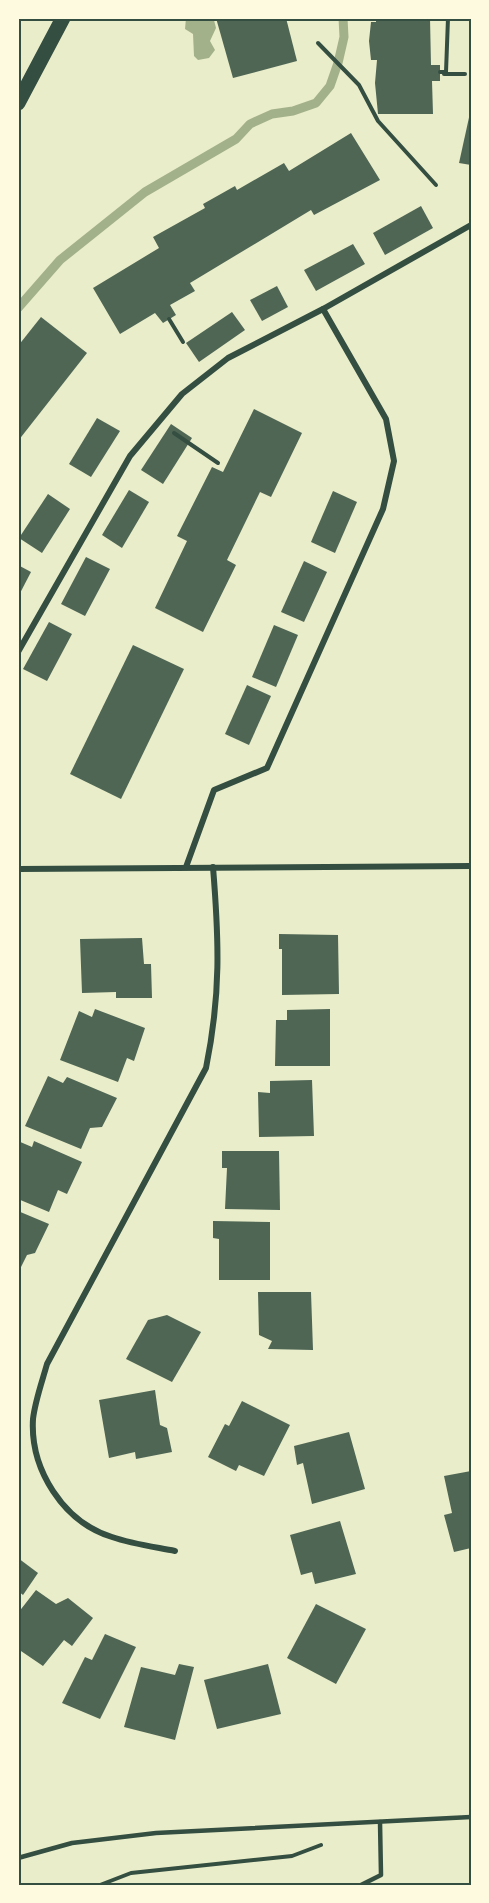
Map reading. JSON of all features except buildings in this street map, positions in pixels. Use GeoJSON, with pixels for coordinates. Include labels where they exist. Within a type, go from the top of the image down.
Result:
{"type":"FeatureCollection","features":[{"type":"Feature","properties":{"kind":"main road"},"geometry":{"type":"LineString","coordinates":[[18,103],[63,18]]}},
{"type":"Feature","properties":{"kind":"street"},"geometry":{"type":"LineString","coordinates":[[18,652],[129,456],[182,394],[228,358],[323,309],[471,225]]}},
{"type":"Feature","properties":{"kind":"street"},"geometry":{"type":"LineString","coordinates":[[186,867],[214,790],[267,768],[383,509],[394,461],[386,419],[323,309]]}},
{"type":"Feature","properties":{"kind":"street"},"geometry":{"type":"LineString","coordinates":[[18,869],[471,866]]}},
{"type":"Feature","properties":{"kind":"street"},"geometry":{"type":"LineString","coordinates":[[176,1551],[110,1537],[71,1514],[51,1488],[37,1460],[33,1419],[47,1364],[206,1068],[215,1023],[219,962],[213,867]]}},
{"type":"Feature","properties":{"kind":"lane"},"geometry":{"type":"LineString","coordinates":[[18,1858],[72,1843],[156,1833],[471,1817]]}},
{"type":"Feature","properties":{"kind":"lane"},"geometry":{"type":"LineString","coordinates":[[361,1885],[381,1875],[380,1822]]}},
{"type":"Feature","properties":{"kind":"path"},"geometry":{"type":"LineString","coordinates":[[448,18],[446,72],[440,73],[465,74]]}},
{"type":"Feature","properties":{"kind":"path"},"geometry":{"type":"LineString","coordinates":[[318,43],[359,85],[378,121],[436,185]]}},
{"type":"Feature","properties":{"kind":"path"},"geometry":{"type":"LineString","coordinates":[[169,319],[183,342]]}},
{"type":"Feature","properties":{"kind":"path"},"geometry":{"type":"LineString","coordinates":[[194,446],[218,463]]}},
{"type":"Feature","properties":{"kind":"path"},"geometry":{"type":"LineString","coordinates":[[99,1885],[131,1873],[292,1856],[325,1843]]}},
{"type":"Feature","properties":{"kind":"shaded area"},"geometry":{"type":"Polygon","coordinates":[[[186,18],[214,20],[216,28],[210,41],[215,50],[209,58],[198,60],[194,56],[193,34],[185,29],[186,18]]]}},
{"type":"Feature","properties":{"kind":"waterway"},"geometry":{"type":"LineString","coordinates":[[18,308],[60,260],[145,192],[236,139],[250,124],[272,114],[293,111],[316,103],[330,86],[338,63],[344,37],[343,18]]}}]}
